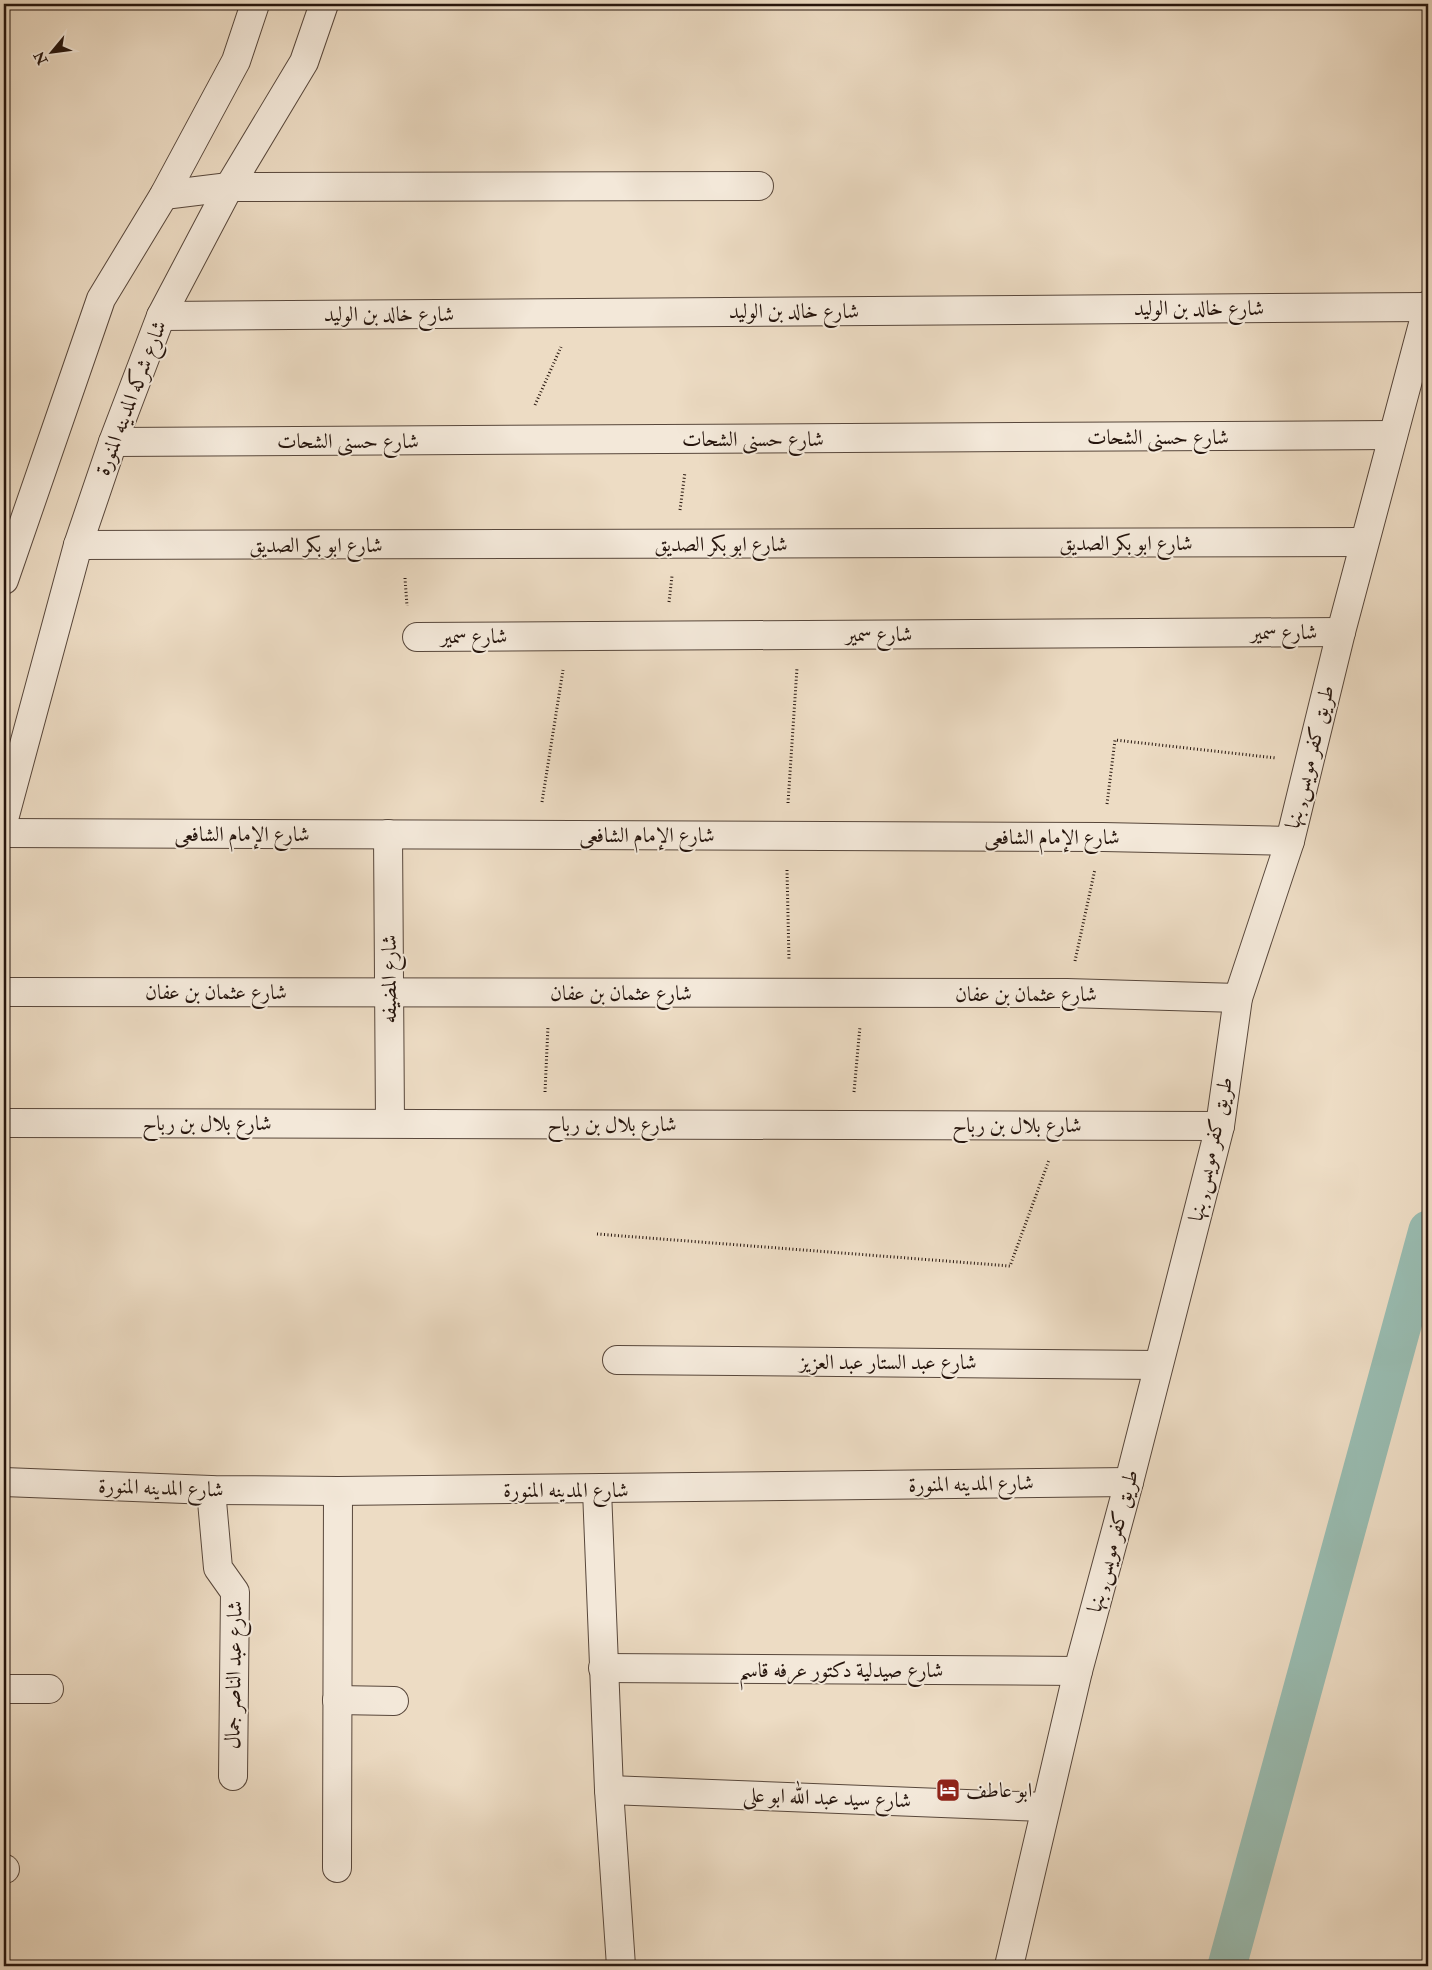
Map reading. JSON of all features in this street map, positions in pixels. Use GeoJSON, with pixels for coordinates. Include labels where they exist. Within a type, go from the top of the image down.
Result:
{"type":"FeatureCollection","features":[{"type":"Feature","properties":{"kind":"street"},"geometry":{"type":"LineString","coordinates":[[4,580],[101,299],[164,195],[236,61],[255,4]]}},
{"type":"Feature","properties":{"kind":"street","name":"شارع شركه المدينه المنورة"},"geometry":{"type":"LineString","coordinates":[[4,819],[78,545],[113,442],[161,316],[229,187],[304,62],[324,4]]}},
{"type":"Feature","properties":{"kind":"street"},"geometry":{"type":"LineString","coordinates":[[164,195],[229,187],[759,186]]}},
{"type":"Feature","properties":{"kind":"street","name":"شارع خالد بن الوليد"},"geometry":{"type":"LineString","coordinates":[[161,316],[1428,306]]}},
{"type":"Feature","properties":{"kind":"street","name":"طريق كفر مويس, بنها"},"geometry":{"type":"LineString","coordinates":[[1009,1966],[1078,1671],[1129,1482],[1220,1126],[1238,998],[1290,841],[1364,542],[1428,306]]}},
{"type":"Feature","properties":{"kind":"street","name":"شارع حسنى الشحات"},"geometry":{"type":"LineString","coordinates":[[113,442],[1393,435]]}},
{"type":"Feature","properties":{"kind":"street","name":"شارع ابو بكر الصديق"},"geometry":{"type":"LineString","coordinates":[[78,545],[1364,542]]}},
{"type":"Feature","properties":{"kind":"street","name":"شارع سمير"},"geometry":{"type":"LineString","coordinates":[[417,637],[1341,632]]}},
{"type":"Feature","properties":{"kind":"street","name":"شارع الإمام الشافعى"},"geometry":{"type":"LineString","coordinates":[[4,833],[1103,836],[1290,841]]}},
{"type":"Feature","properties":{"kind":"street","name":"شارع المضيفه"},"geometry":{"type":"LineString","coordinates":[[388,834],[390,1123]]}},
{"type":"Feature","properties":{"kind":"street","name":"شارع عثمان بن عفان"},"geometry":{"type":"LineString","coordinates":[[4,992],[864,993],[1067,994],[1238,998]]}},
{"type":"Feature","properties":{"kind":"street","name":"شارع بلال بن رباح"},"geometry":{"type":"LineString","coordinates":[[4,1123],[1220,1126]]}},
{"type":"Feature","properties":{"kind":"street","name":"شارع عبد الستار عبد العزيز"},"geometry":{"type":"LineString","coordinates":[[617,1360],[1158,1365]]}},
{"type":"Feature","properties":{"kind":"street","name":"شارع المدينه المنورة"},"geometry":{"type":"LineString","coordinates":[[4,1482],[211,1490],[338,1491],[596,1490],[1129,1482]]}},
{"type":"Feature","properties":{"kind":"street","name":"شارع عبد الناصر جمال"},"geometry":{"type":"LineString","coordinates":[[211,1490],[218,1568],[235,1592],[233,1776]]}},
{"type":"Feature","properties":{"kind":"street"},"geometry":{"type":"LineString","coordinates":[[596,1490],[608,1790],[621,1966]]}},
{"type":"Feature","properties":{"kind":"street"},"geometry":{"type":"LineString","coordinates":[[337,1868],[338,1491]]}},
{"type":"Feature","properties":{"kind":"street","name":"شارع صيدلية دكتور عرفه قاسم"},"geometry":{"type":"LineString","coordinates":[[603,1668],[1078,1671]]}},
{"type":"Feature","properties":{"kind":"street"},"geometry":{"type":"LineString","coordinates":[[4,1689],[49,1689]]}},
{"type":"Feature","properties":{"kind":"street"},"geometry":{"type":"LineString","coordinates":[[338,1700],[394,1701]]}},
{"type":"Feature","properties":{"kind":"street","name":"شارع سيد عبد الله ابو على"},"geometry":{"type":"LineString","coordinates":[[608,1790],[1045,1807]]}},
{"type":"Feature","properties":{"kind":"path"},"geometry":{"type":"LineString","coordinates":[[520,440],[577,312]]}},
{"type":"Feature","properties":{"kind":"path"},"geometry":{"type":"LineString","coordinates":[[403,545],[408,619],[417,637]]}},
{"type":"Feature","properties":{"kind":"path"},"geometry":{"type":"LineString","coordinates":[[790,993],[786,836],[800,634]]}},
{"type":"Feature","properties":{"kind":"path"},"geometry":{"type":"LineString","coordinates":[[536,834],[569,636]]}},
{"type":"Feature","properties":{"kind":"path"},"geometry":{"type":"LineString","coordinates":[[1067,994],[1103,836],[1115,740],[1309,762]]}},
{"type":"Feature","properties":{"kind":"path"},"geometry":{"type":"LineString","coordinates":[[544,1124],[549,992]]}},
{"type":"Feature","properties":{"kind":"path"},"geometry":{"type":"LineString","coordinates":[[850,1124],[864,993]]}},
{"type":"Feature","properties":{"kind":"path"},"geometry":{"type":"LineString","coordinates":[[597,1234],[1010,1266],[1062,1125]]}},
{"type":"Feature","properties":{"kind":"waterway"},"geometry":{"type":"LineString","coordinates":[[1227,1966],[1428,1230]]}},
{"type":"Feature","properties":{"kind":"place","name":"ابو عاطف"},"geometry":{"type":"Point","coordinates":[948,1790]}}]}
